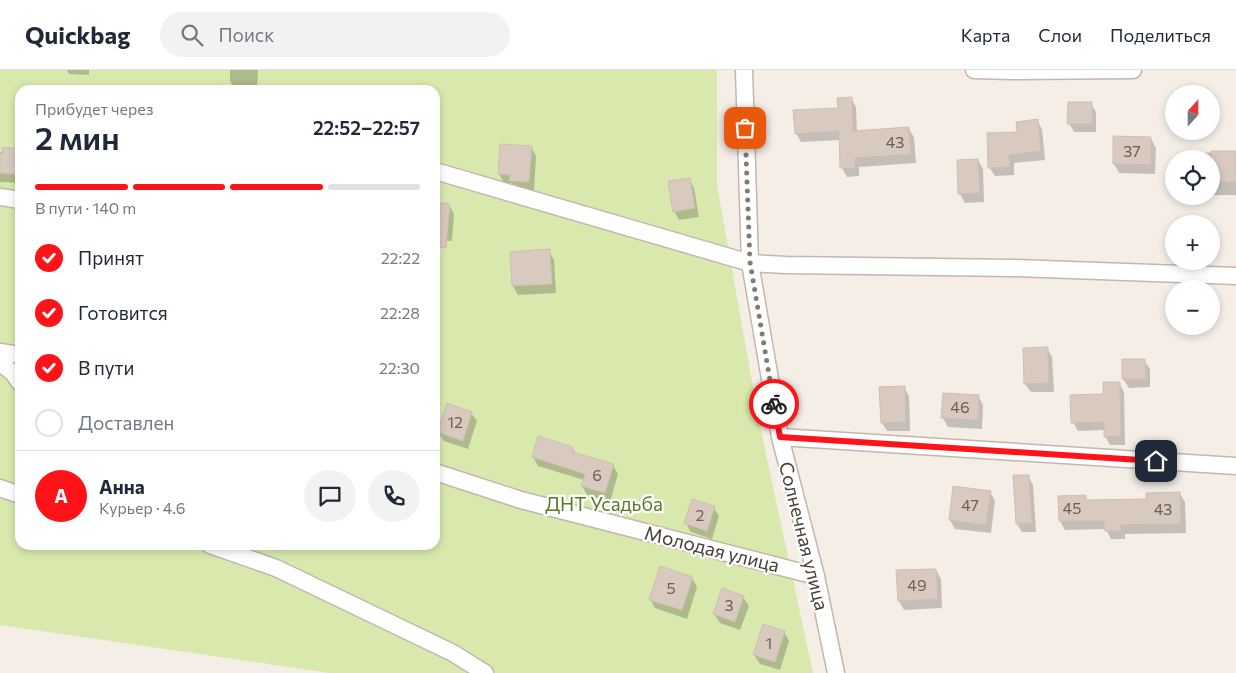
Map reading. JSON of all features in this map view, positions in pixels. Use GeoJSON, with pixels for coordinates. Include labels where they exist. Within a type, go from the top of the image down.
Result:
{"type":"FeatureCollection","features":[{"type":"Feature","properties":{"kind":"street","name":"Солнечная улица"},"geometry":{"type":"LineString","coordinates":[[744,70],[750,262],[780,437],[816,576],[836,673]]}},
{"type":"Feature","properties":{"kind":"street"},"geometry":{"type":"LineString","coordinates":[[974,70],[1011,72],[1133,70]]}},
{"type":"Feature","properties":{"kind":"street"},"geometry":{"type":"LineString","coordinates":[[440,172],[750,262],[786,265],[1014,268],[1236,276]]}},
{"type":"Feature","properties":{"kind":"street"},"geometry":{"type":"LineString","coordinates":[[0,198],[15,200]]}},
{"type":"Feature","properties":{"kind":"street"},"geometry":{"type":"LineString","coordinates":[[0,352],[15,354]]}},
{"type":"Feature","properties":{"kind":"street"},"geometry":{"type":"LineString","coordinates":[[0,363],[15,376]]}},
{"type":"Feature","properties":{"kind":"street"},"geometry":{"type":"LineString","coordinates":[[780,437],[1236,466]]}},
{"type":"Feature","properties":{"kind":"street","name":"Молодая улица"},"geometry":{"type":"LineString","coordinates":[[440,474],[521,500],[816,576]]}},
{"type":"Feature","properties":{"kind":"street"},"geometry":{"type":"LineString","coordinates":[[0,488],[15,493]]}},
{"type":"Feature","properties":{"kind":"street"},"geometry":{"type":"LineString","coordinates":[[224,550],[276,568],[454,653],[485,673]]}},
{"type":"Feature","properties":{"kind":"green space","name":"ДНТ Усадьба"},"geometry":{"type":"Polygon","coordinates":[[[0,70],[717,70],[717,185],[760,426],[813,673],[330,673],[0,625],[0,70]]]}},
{"type":"Feature","properties":{"kind":"building"},"geometry":{"type":"Polygon","coordinates":[[[852,97],[853,131],[909,127],[911,154],[855,158],[855,168],[840,168],[839,131],[795,134],[793,110],[838,108],[837,98],[852,97]]]}},
{"type":"Feature","properties":{"kind":"building"},"geometry":{"type":"Polygon","coordinates":[[[1068,102],[1092,102],[1092,124],[1067,124],[1068,102]]]}},
{"type":"Feature","properties":{"kind":"building"},"geometry":{"type":"Polygon","coordinates":[[[1038,119],[1041,151],[1009,155],[1010,167],[988,168],[987,133],[1017,132],[1016,122],[1038,119]]]}},
{"type":"Feature","properties":{"kind":"building"},"geometry":{"type":"Polygon","coordinates":[[[1113,136],[1151,137],[1151,165],[1113,164],[1113,136]]]}},
{"type":"Feature","properties":{"kind":"building"},"geometry":{"type":"Polygon","coordinates":[[[500,144],[532,146],[529,182],[509,181],[510,175],[498,174],[500,144]]]}},
{"type":"Feature","properties":{"kind":"building"},"geometry":{"type":"Polygon","coordinates":[[[3,147],[15,148],[15,174],[0,173],[0,153],[2,154],[3,147]]]}},
{"type":"Feature","properties":{"kind":"building"},"geometry":{"type":"Polygon","coordinates":[[[1220,151],[1236,151],[1236,182],[1220,182],[1220,151]]]}},
{"type":"Feature","properties":{"kind":"building"},"geometry":{"type":"Polygon","coordinates":[[[978,159],[980,193],[958,194],[957,160],[978,159]]]}},
{"type":"Feature","properties":{"kind":"building"},"geometry":{"type":"Polygon","coordinates":[[[690,178],[695,208],[673,212],[668,181],[690,178]]]}},
{"type":"Feature","properties":{"kind":"building"},"geometry":{"type":"Polygon","coordinates":[[[440,203],[450,204],[446,248],[440,247],[440,203]]]}},
{"type":"Feature","properties":{"kind":"building"},"geometry":{"type":"Polygon","coordinates":[[[550,249],[552,284],[512,286],[510,252],[550,249]]]}},
{"type":"Feature","properties":{"kind":"building"},"geometry":{"type":"Polygon","coordinates":[[[1048,347],[1049,383],[1024,384],[1023,348],[1048,347]]]}},
{"type":"Feature","properties":{"kind":"building"},"geometry":{"type":"Polygon","coordinates":[[[1122,359],[1145,359],[1146,379],[1122,379],[1122,359]]]}},
{"type":"Feature","properties":{"kind":"building"},"geometry":{"type":"Polygon","coordinates":[[[1103,382],[1120,382],[1121,436],[1104,437],[1104,422],[1071,423],[1070,395],[1103,394],[1103,382]]]}},
{"type":"Feature","properties":{"kind":"building"},"geometry":{"type":"Polygon","coordinates":[[[905,386],[906,422],[881,423],[879,387],[905,386]]]}},
{"type":"Feature","properties":{"kind":"building"},"geometry":{"type":"Polygon","coordinates":[[[943,393],[979,395],[978,420],[941,418],[943,393]]]}},
{"type":"Feature","properties":{"kind":"building"},"geometry":{"type":"Polygon","coordinates":[[[447,403],[472,412],[463,441],[440,433],[440,423],[447,403]]]}},
{"type":"Feature","properties":{"kind":"building"},"geometry":{"type":"Polygon","coordinates":[[[538,436],[573,447],[572,452],[614,464],[605,493],[581,486],[585,474],[532,457],[538,436]]]}},
{"type":"Feature","properties":{"kind":"building"},"geometry":{"type":"Polygon","coordinates":[[[1013,475],[1029,475],[1032,523],[1016,524],[1013,475]]]}},
{"type":"Feature","properties":{"kind":"building"},"geometry":{"type":"Polygon","coordinates":[[[953,486],[991,491],[986,525],[949,520],[953,486]]]}},
{"type":"Feature","properties":{"kind":"building"},"geometry":{"type":"Polygon","coordinates":[[[1180,492],[1181,524],[1121,525],[1121,531],[1105,531],[1104,521],[1059,521],[1058,496],[1086,495],[1086,500],[1146,499],[1146,493],[1180,492]]]}},
{"type":"Feature","properties":{"kind":"building"},"geometry":{"type":"Polygon","coordinates":[[[692,499],[715,506],[707,531],[684,523],[692,499]]]}},
{"type":"Feature","properties":{"kind":"building"},"geometry":{"type":"Polygon","coordinates":[[[660,566],[693,577],[682,610],[649,600],[660,566]]]}},
{"type":"Feature","properties":{"kind":"building"},"geometry":{"type":"Polygon","coordinates":[[[936,569],[938,599],[898,601],[896,570],[936,569]]]}},
{"type":"Feature","properties":{"kind":"building"},"geometry":{"type":"Polygon","coordinates":[[[722,588],[744,596],[735,622],[713,614],[722,588]]]}},
{"type":"Feature","properties":{"kind":"building"},"geometry":{"type":"Polygon","coordinates":[[[763,624],[785,631],[775,662],[753,655],[763,624]]]}},
{"type":"Feature","properties":{"kind":"way so far"},"geometry":{"type":"LineString","coordinates":[[745,128],[750,262],[774,404]]}},
{"type":"Feature","properties":{"kind":"route"},"geometry":{"type":"LineString","coordinates":[[774,404],[780,437],[1156,461]]}}]}
